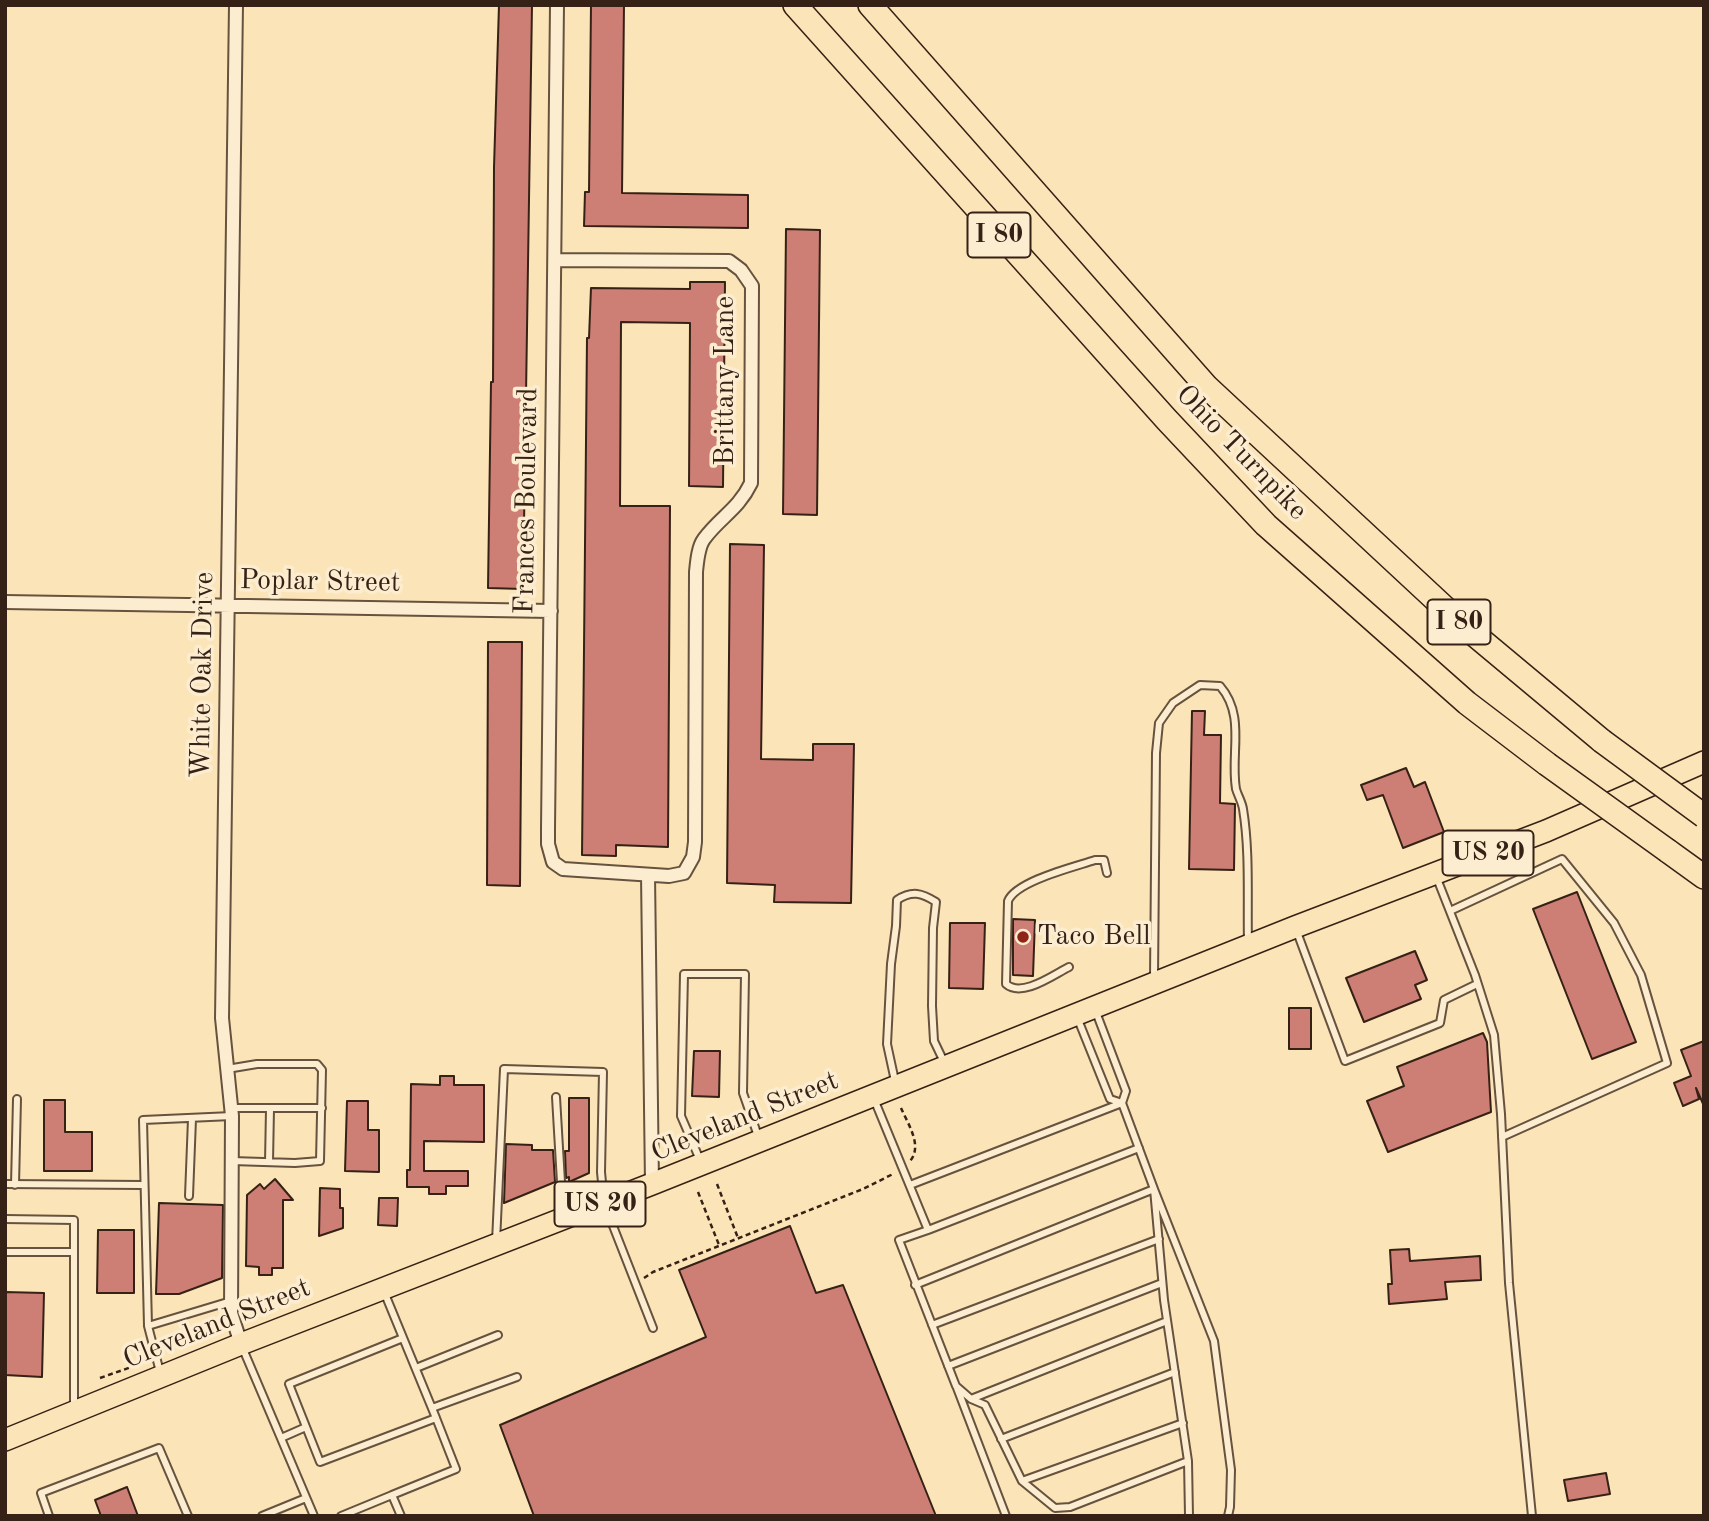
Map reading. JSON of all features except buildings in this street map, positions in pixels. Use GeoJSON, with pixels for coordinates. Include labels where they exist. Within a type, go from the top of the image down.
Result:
{"type":"FeatureCollection","features":[{"type":"Feature","properties":{"kind":"highway","name":"Ohio Turnpike"},"geometry":{"type":"LineString","coordinates":[[795,5],[988,223],[1266,525],[1467,703],[1704,877]]}},
{"type":"Feature","properties":{"kind":"highway","name":"Ohio Turnpike"},"geometry":{"type":"LineString","coordinates":[[870,5],[1207,387],[1463,625],[1602,741],[1704,816]]}},
{"type":"Feature","properties":{"kind":"main road","name":"US 20"},"geometry":{"type":"LineString","coordinates":[[1295,927],[1546,831],[1704,762]]}},
{"type":"Feature","properties":{"kind":"main road","name":"Cleveland Street"},"geometry":{"type":"LineString","coordinates":[[5,1440],[241,1344],[873,1096],[899,1097],[946,1067],[1295,927]]}},
{"type":"Feature","properties":{"kind":"street","name":"White Oak Drive"},"geometry":{"type":"LineString","coordinates":[[236,5],[222,1018],[232,1112],[231,1313],[241,1344]]}},
{"type":"Feature","properties":{"kind":"street","name":"Frances Boulevard"},"geometry":{"type":"LineString","coordinates":[[557,5],[550,855],[556,865],[574,871],[669,876],[684,873]]}},
{"type":"Feature","properties":{"kind":"street","name":"Brittany Lane"},"geometry":{"type":"LineString","coordinates":[[555,260],[729,261],[741,270],[752,286],[751,483],[734,509],[703,540],[696,572],[695,842],[693,857],[684,873]]}},
{"type":"Feature","properties":{"kind":"street","name":"Poplar Street"},"geometry":{"type":"LineString","coordinates":[[5,602],[551,611]]}},
{"type":"Feature","properties":{"kind":"street"},"geometry":{"type":"LineString","coordinates":[[648,875],[652,1184]]}},
{"type":"Feature","properties":{"kind":"lane"},"geometry":{"type":"LineString","coordinates":[[1154,984],[1156,753],[1159,723],[1173,703],[1200,685],[1220,686],[1230,697],[1235,716],[1236,789],[1243,806],[1248,946]]}},
{"type":"Feature","properties":{"kind":"lane"},"geometry":{"type":"LineString","coordinates":[[1450,911],[1563,859],[1614,923],[1641,975],[1667,1063],[1502,1137]]}},
{"type":"Feature","properties":{"kind":"lane"},"geometry":{"type":"LineString","coordinates":[[1069,967],[1027,988],[1014,989],[1006,984],[1010,895],[1021,886],[1094,860],[1104,860],[1107,873]]}},
{"type":"Feature","properties":{"kind":"lane"},"geometry":{"type":"LineString","coordinates":[[1435,874],[1494,1035],[1509,1283],[1532,1516]]}},
{"type":"Feature","properties":{"kind":"lane"},"geometry":{"type":"LineString","coordinates":[[899,1097],[887,1044],[897,900],[906,894],[922,892],[936,902],[933,928],[934,1041],[946,1067]]}},
{"type":"Feature","properties":{"kind":"lane"},"geometry":{"type":"LineString","coordinates":[[1295,927],[1345,1060],[1440,1023],[1444,1000],[1477,984]]}},
{"type":"Feature","properties":{"kind":"lane"},"geometry":{"type":"LineString","coordinates":[[702,1164],[681,1116],[684,974],[745,974],[743,1093],[760,1141]]}},
{"type":"Feature","properties":{"kind":"lane"},"geometry":{"type":"LineString","coordinates":[[1086,1011],[1111,1099],[1122,1103]]}},
{"type":"Feature","properties":{"kind":"lane"},"geometry":{"type":"LineString","coordinates":[[1086,1011],[1126,1091],[1122,1103],[1214,1341],[1231,1470],[1228,1516]]}},
{"type":"Feature","properties":{"kind":"lane"},"geometry":{"type":"LineString","coordinates":[[227,1069],[257,1064],[317,1064],[322,1070],[320,1161],[232,1161]]}},
{"type":"Feature","properties":{"kind":"lane"},"geometry":{"type":"LineString","coordinates":[[496,1245],[504,1069],[603,1072],[601,1172],[604,1203],[653,1328]]}},
{"type":"Feature","properties":{"kind":"lane"},"geometry":{"type":"LineString","coordinates":[[873,1096],[928,1230]]}},
{"type":"Feature","properties":{"kind":"lane"},"geometry":{"type":"LineString","coordinates":[[556,1097],[561,1182],[570,1216]]}},
{"type":"Feature","properties":{"kind":"lane"},"geometry":{"type":"LineString","coordinates":[[15,1185],[17,1099]]}},
{"type":"Feature","properties":{"kind":"lane"},"geometry":{"type":"LineString","coordinates":[[910,1185],[1122,1103]]}},
{"type":"Feature","properties":{"kind":"lane"},"geometry":{"type":"LineString","coordinates":[[161,1377],[148,1326],[143,1120],[192,1119],[270,1109],[322,1108]]}},
{"type":"Feature","properties":{"kind":"lane"},"geometry":{"type":"LineString","coordinates":[[269,1162],[270,1109]]}},
{"type":"Feature","properties":{"kind":"lane"},"geometry":{"type":"LineString","coordinates":[[189,1196],[192,1119]]}},
{"type":"Feature","properties":{"kind":"lane"},"geometry":{"type":"LineString","coordinates":[[1006,1516],[899,1240],[1139,1148]]}},
{"type":"Feature","properties":{"kind":"lane"},"geometry":{"type":"LineString","coordinates":[[5,1184],[143,1185]]}},
{"type":"Feature","properties":{"kind":"lane"},"geometry":{"type":"LineString","coordinates":[[1154,1189],[1167,1321],[1188,1461],[1189,1516]]}},
{"type":"Feature","properties":{"kind":"lane"},"geometry":{"type":"LineString","coordinates":[[915,1285],[1154,1189]]}},
{"type":"Feature","properties":{"kind":"lane"},"geometry":{"type":"LineString","coordinates":[[5,1219],[74,1220],[74,1412]]}},
{"type":"Feature","properties":{"kind":"lane"},"geometry":{"type":"LineString","coordinates":[[932,1325],[1158,1240]]}},
{"type":"Feature","properties":{"kind":"lane"},"geometry":{"type":"LineString","coordinates":[[5,1252],[74,1252]]}},
{"type":"Feature","properties":{"kind":"lane"},"geometry":{"type":"LineString","coordinates":[[948,1366],[1163,1283]]}},
{"type":"Feature","properties":{"kind":"lane"},"geometry":{"type":"LineString","coordinates":[[341,1516],[456,1469],[383,1289]]}},
{"type":"Feature","properties":{"kind":"lane"},"geometry":{"type":"LineString","coordinates":[[148,1326],[231,1301]]}},
{"type":"Feature","properties":{"kind":"lane"},"geometry":{"type":"LineString","coordinates":[[971,1398],[1167,1321]]}},
{"type":"Feature","properties":{"kind":"lane"},"geometry":{"type":"LineString","coordinates":[[415,1368],[498,1335]]}},
{"type":"Feature","properties":{"kind":"lane"},"geometry":{"type":"LineString","coordinates":[[403,1338],[289,1384],[320,1462],[436,1418]]}},
{"type":"Feature","properties":{"kind":"lane"},"geometry":{"type":"LineString","coordinates":[[241,1344],[314,1516]]}},
{"type":"Feature","properties":{"kind":"lane"},"geometry":{"type":"LineString","coordinates":[[1001,1439],[1175,1372]]}},
{"type":"Feature","properties":{"kind":"lane"},"geometry":{"type":"LineString","coordinates":[[432,1408],[517,1377]]}},
{"type":"Feature","properties":{"kind":"lane"},"geometry":{"type":"LineString","coordinates":[[956,1387],[985,1405],[1022,1481],[1055,1508],[1070,1507],[1188,1461]]}},
{"type":"Feature","properties":{"kind":"lane"},"geometry":{"type":"LineString","coordinates":[[1022,1481],[1183,1423]]}},
{"type":"Feature","properties":{"kind":"lane"},"geometry":{"type":"LineString","coordinates":[[281,1438],[306,1427]]}},
{"type":"Feature","properties":{"kind":"lane"},"geometry":{"type":"LineString","coordinates":[[49,1516],[41,1493],[159,1448],[188,1516]]}},
{"type":"Feature","properties":{"kind":"lane"},"geometry":{"type":"LineString","coordinates":[[392,1495],[401,1516]]}},
{"type":"Feature","properties":{"kind":"lane"},"geometry":{"type":"LineString","coordinates":[[262,1516],[306,1498]]}},
{"type":"Feature","properties":{"kind":"path"},"geometry":{"type":"LineString","coordinates":[[899,1097],[916,1144],[915,1156],[910,1161]]}},
{"type":"Feature","properties":{"kind":"path"},"geometry":{"type":"LineString","coordinates":[[646,1276],[863,1189],[896,1172]]}},
{"type":"Feature","properties":{"kind":"path"},"geometry":{"type":"LineString","coordinates":[[717,1184],[738,1238]]}},
{"type":"Feature","properties":{"kind":"path"},"geometry":{"type":"LineString","coordinates":[[698,1192],[719,1245]]}},
{"type":"Feature","properties":{"kind":"place","name":"Taco Bell"},"geometry":{"type":"Point","coordinates":[1023,937]}}]}
